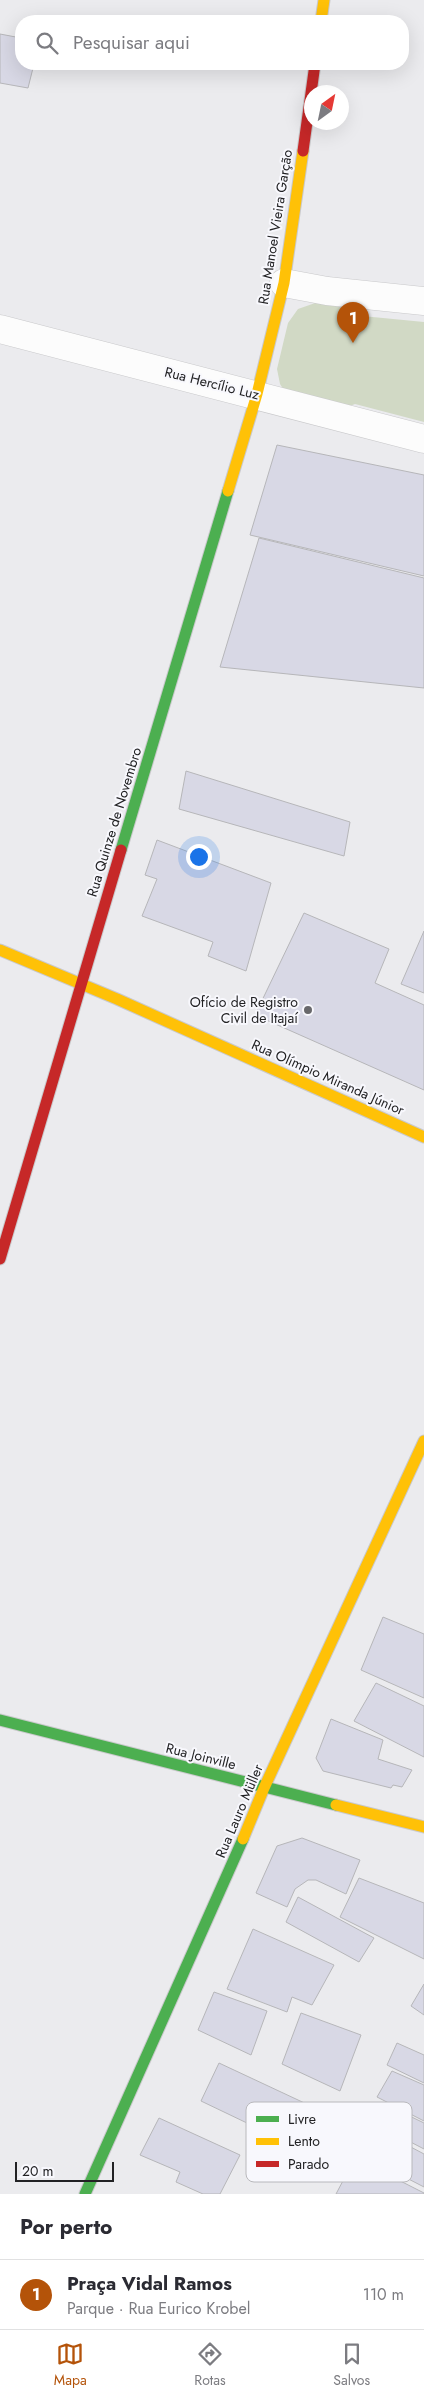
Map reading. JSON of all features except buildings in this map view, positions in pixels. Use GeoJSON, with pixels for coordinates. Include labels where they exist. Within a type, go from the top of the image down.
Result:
{"type":"FeatureCollection","features":[{"type":"Feature","properties":{"kind":"street"},"geometry":{"type":"LineString","coordinates":[[322,15],[324,0]]}},
{"type":"Feature","properties":{"kind":"street","name":"Rua Manoel Vieira Garção"},"geometry":{"type":"LineString","coordinates":[[258,394],[284,283],[314,70]]}},
{"type":"Feature","properties":{"kind":"street"},"geometry":{"type":"LineString","coordinates":[[284,283],[327,291],[424,301]]}},
{"type":"Feature","properties":{"kind":"street","name":"Rua Hercílio Luz"},"geometry":{"type":"LineString","coordinates":[[0,328],[424,439]]}},
{"type":"Feature","properties":{"kind":"street","name":"Rua Quinze de Novembro"},"geometry":{"type":"LineString","coordinates":[[0,1259],[258,394]]}},
{"type":"Feature","properties":{"kind":"street","name":"Rua Olímpio Miranda Júnior"},"geometry":{"type":"LineString","coordinates":[[0,950],[82,984],[424,1137]]}},
{"type":"Feature","properties":{"kind":"street","name":"Rua Lauro Müller"},"geometry":{"type":"LineString","coordinates":[[85,2194],[248,1829],[264,1788],[424,1441]]}},
{"type":"Feature","properties":{"kind":"street","name":"Rua Joinville"},"geometry":{"type":"LineString","coordinates":[[0,1720],[424,1827]]}},
{"type":"Feature","properties":{"kind":"green space"},"geometry":{"type":"Polygon","coordinates":[[[318,302],[343,305],[352,315],[424,322],[424,422],[355,404],[339,410],[285,392],[280,384],[277,369],[288,323],[298,309],[318,302]]]}},
{"type":"Feature","properties":{"kind":"traffic: fast"},"geometry":{"type":"LineString","coordinates":[[121,850],[228,491]]}},
{"type":"Feature","properties":{"kind":"traffic: fast"},"geometry":{"type":"LineString","coordinates":[[0,1720],[336,1805]]}},
{"type":"Feature","properties":{"kind":"traffic: fast"},"geometry":{"type":"LineString","coordinates":[[85,2194],[243,1839]]}},
{"type":"Feature","properties":{"kind":"traffic: slow"},"geometry":{"type":"LineString","coordinates":[[322,15],[324,0]]}},
{"type":"Feature","properties":{"kind":"traffic: slow"},"geometry":{"type":"LineString","coordinates":[[228,491],[257,394],[284,283],[303,151]]}},
{"type":"Feature","properties":{"kind":"traffic: slow"},"geometry":{"type":"LineString","coordinates":[[0,950],[117,999],[424,1137]]}},
{"type":"Feature","properties":{"kind":"traffic: slow"},"geometry":{"type":"LineString","coordinates":[[243,1839],[264,1788],[424,1441]]}},
{"type":"Feature","properties":{"kind":"traffic: slow"},"geometry":{"type":"LineString","coordinates":[[336,1805],[424,1827]]}},
{"type":"Feature","properties":{"kind":"traffic: jam"},"geometry":{"type":"LineString","coordinates":[[303,151],[314,70]]}},
{"type":"Feature","properties":{"kind":"traffic: jam"},"geometry":{"type":"LineString","coordinates":[[0,1259],[121,850]]}},
{"type":"Feature","properties":{"kind":"place","name":"Praça Vidal Ramos"},"geometry":{"type":"Point","coordinates":[353,343]}},
{"type":"Feature","properties":{"kind":"place","name":"Ofício de Registro Civil de Itajaí"},"geometry":{"type":"Point","coordinates":[308,1010]}}]}
